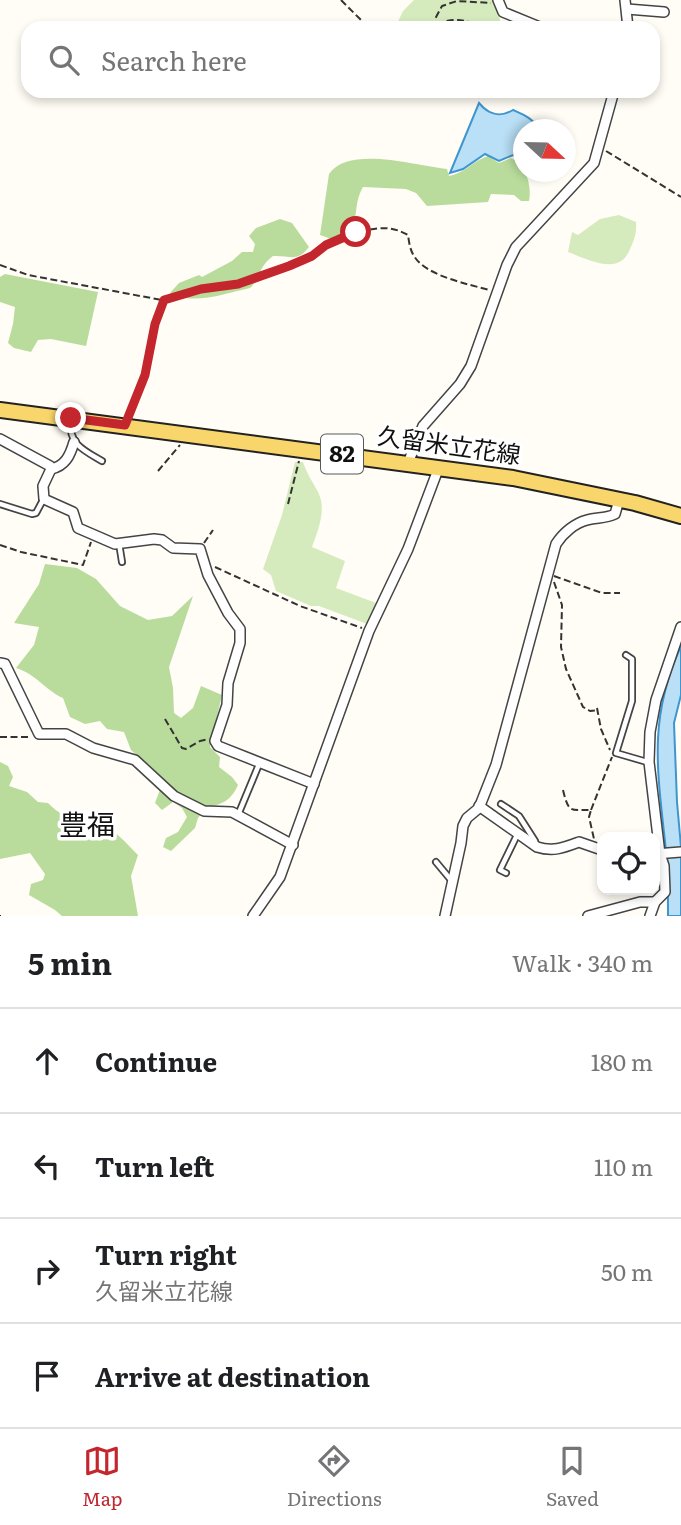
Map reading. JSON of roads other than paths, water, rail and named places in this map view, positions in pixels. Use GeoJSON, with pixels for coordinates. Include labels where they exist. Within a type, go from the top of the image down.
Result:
{"type":"FeatureCollection","features":[{"type":"Feature","properties":{"kind":"main road","name":"久留米立花線"},"geometry":{"type":"LineString","coordinates":[[0,410],[513,478],[681,516]]}},
{"type":"Feature","properties":{"kind":"street"},"geometry":{"type":"LineString","coordinates":[[497,2],[503,12],[525,21]]}},
{"type":"Feature","properties":{"kind":"street"},"geometry":{"type":"LineString","coordinates":[[626,4],[664,12]]}},
{"type":"Feature","properties":{"kind":"street"},"geometry":{"type":"LineString","coordinates":[[408,463],[423,426],[460,384],[471,366],[516,247],[594,163],[612,98]]}},
{"type":"Feature","properties":{"kind":"street"},"geometry":{"type":"LineString","coordinates":[[0,439],[51,469]]}},
{"type":"Feature","properties":{"kind":"street"},"geometry":{"type":"LineString","coordinates":[[51,469],[60,467],[74,443]]}},
{"type":"Feature","properties":{"kind":"street"},"geometry":{"type":"LineString","coordinates":[[253,916],[280,877],[369,631],[408,548],[439,467]]}},
{"type":"Feature","properties":{"kind":"street"},"geometry":{"type":"LineString","coordinates":[[51,469],[43,486],[44,499],[73,512],[78,528],[119,543],[154,539],[162,540],[173,548],[200,550],[208,575],[228,613],[240,629],[240,643],[228,683],[227,705],[215,740],[218,746],[314,784]]}},
{"type":"Feature","properties":{"kind":"street"},"geometry":{"type":"LineString","coordinates":[[445,916],[463,826],[467,818],[480,806],[496,765],[556,544],[561,535],[579,524],[587,520],[608,518],[614,514],[619,500]]}},
{"type":"Feature","properties":{"kind":"street"},"geometry":{"type":"LineString","coordinates":[[657,832],[649,762],[650,732],[656,700],[681,627]]}},
{"type":"Feature","properties":{"kind":"street"},"geometry":{"type":"LineString","coordinates":[[0,663],[5,664],[39,734],[66,734],[93,748],[135,760],[174,796],[204,811],[232,812],[293,845]]}},
{"type":"Feature","properties":{"kind":"street"},"geometry":{"type":"LineString","coordinates":[[480,806],[540,848],[558,849],[579,842],[597,847]]}},
{"type":"Feature","properties":{"kind":"street"},"geometry":{"type":"LineString","coordinates":[[650,916],[655,902],[665,892],[664,866],[660,854],[681,852]]}},
{"type":"Feature","properties":{"kind":"street"},"geometry":{"type":"LineString","coordinates":[[588,916],[640,902],[655,902]]}},
{"type":"Feature","properties":{"kind":"lane"},"geometry":{"type":"LineString","coordinates":[[71,418],[70,430],[74,443],[102,461]]}},
{"type":"Feature","properties":{"kind":"lane"},"geometry":{"type":"LineString","coordinates":[[0,504],[32,514],[36,513],[44,499]]}},
{"type":"Feature","properties":{"kind":"lane"},"geometry":{"type":"LineString","coordinates":[[119,543],[122,562]]}},
{"type":"Feature","properties":{"kind":"lane"},"geometry":{"type":"LineString","coordinates":[[626,655],[632,659],[632,701],[616,753],[649,762]]}},
{"type":"Feature","properties":{"kind":"lane"},"geometry":{"type":"LineString","coordinates":[[238,816],[260,761]]}},
{"type":"Feature","properties":{"kind":"lane"},"geometry":{"type":"LineString","coordinates":[[501,804],[519,816],[540,848]]}},
{"type":"Feature","properties":{"kind":"lane"},"geometry":{"type":"LineString","coordinates":[[506,873],[500,870],[518,833]]}},
{"type":"Feature","properties":{"kind":"lane"},"geometry":{"type":"LineString","coordinates":[[436,862],[453,882]]}},
{"type":"Feature","properties":{"kind":"water"},"geometry":{"type":"Polygon","coordinates":[[[479,103],[494,114],[513,110],[530,119],[513,119],[513,155],[499,161],[485,154],[463,169],[450,173],[479,103]]]}},
{"type":"Feature","properties":{"kind":"water"},"geometry":{"type":"Polygon","coordinates":[[[681,646],[681,695],[674,723],[681,847],[681,916],[668,916],[667,859],[658,772],[659,723],[670,673],[681,646]]]}},
{"type":"Feature","properties":{"kind":"district","name":"豊福"},"geometry":{"type":"Point","coordinates":[87,825]}}]}
